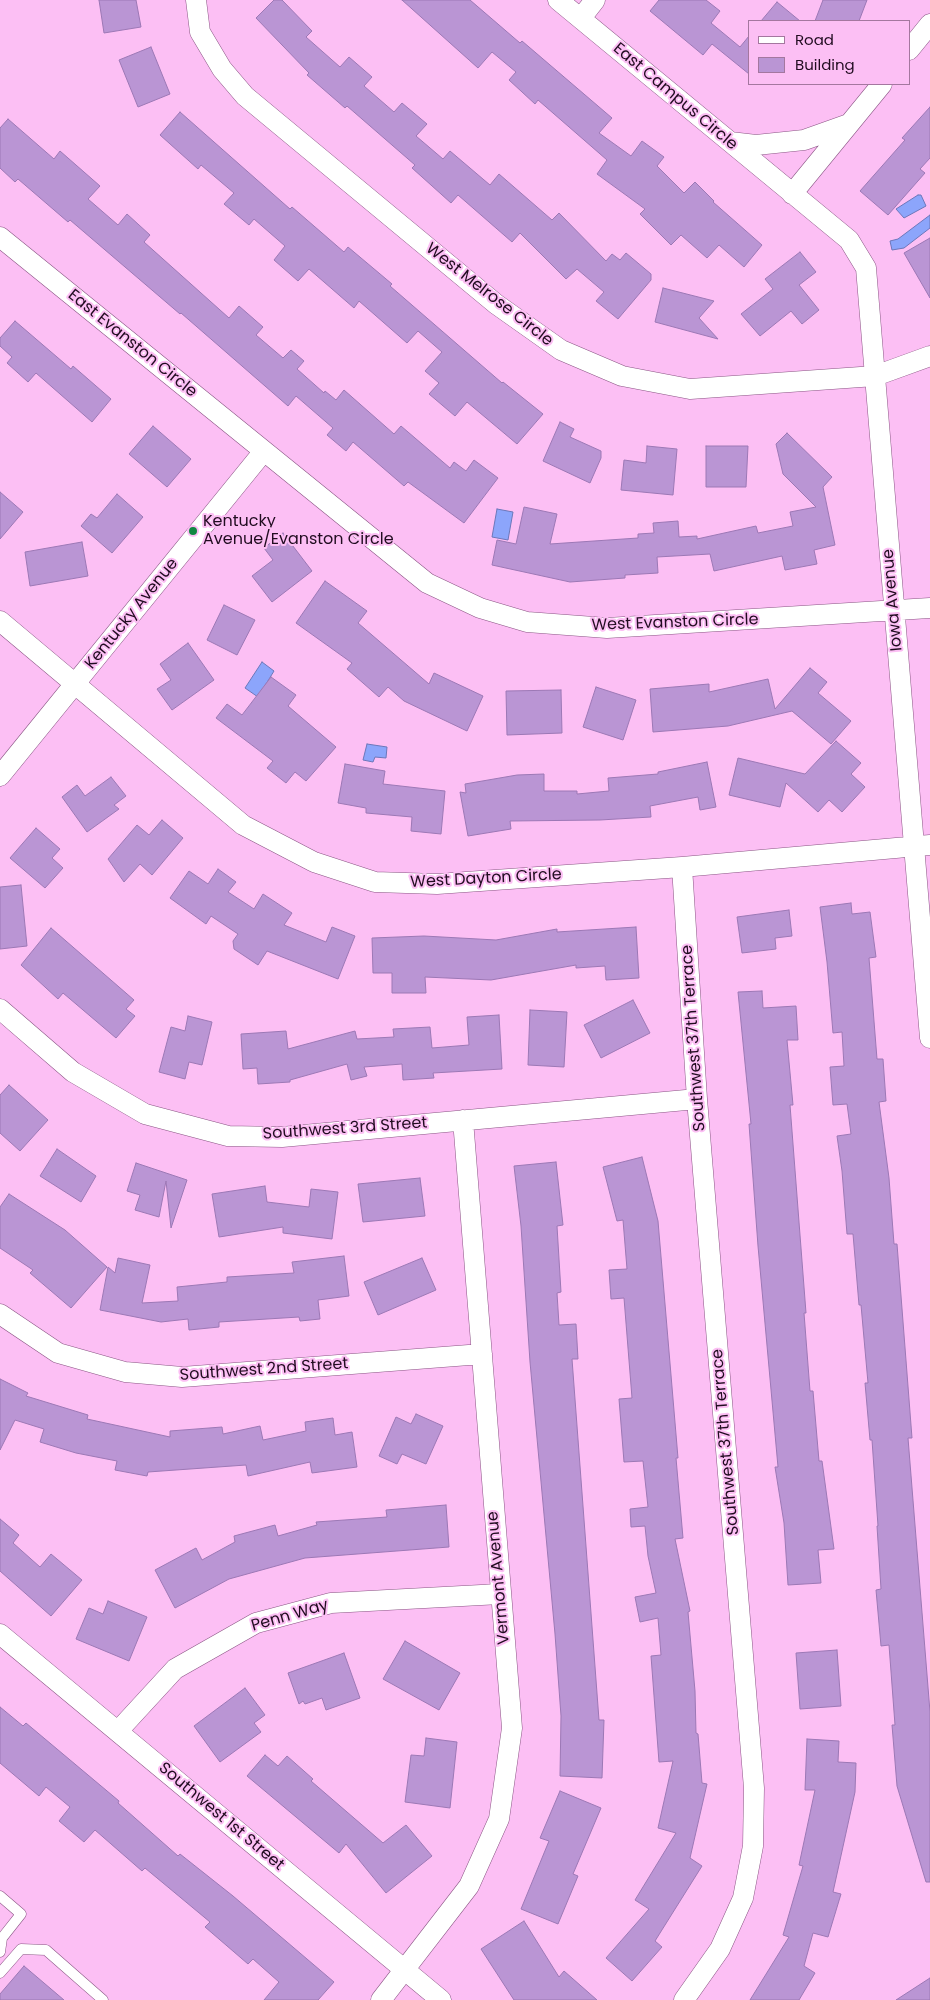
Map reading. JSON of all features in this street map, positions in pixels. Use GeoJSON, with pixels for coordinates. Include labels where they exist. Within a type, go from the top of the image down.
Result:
{"type":"FeatureCollection","features":[{"type":"Feature","properties":{"kind":"street","name":"West Melrose Circle"},"geometry":{"type":"LineString","coordinates":[[196,0],[200,32],[222,69],[245,96],[496,304],[561,350],[622,376],[690,389],[875,376],[930,356]]}},
{"type":"Feature","properties":{"kind":"street","name":"East Campus Circle"},"geometry":{"type":"LineString","coordinates":[[558,0],[792,194]]}},
{"type":"Feature","properties":{"kind":"street"},"geometry":{"type":"LineString","coordinates":[[581,18],[595,0]]}},
{"type":"Feature","properties":{"kind":"street"},"geometry":{"type":"LineString","coordinates":[[910,49],[930,24]]}},
{"type":"Feature","properties":{"kind":"street"},"geometry":{"type":"LineString","coordinates":[[792,194],[881,85]]}},
{"type":"Feature","properties":{"kind":"street"},"geometry":{"type":"LineString","coordinates":[[730,142],[756,145],[804,140],[849,124]]}},
{"type":"Feature","properties":{"kind":"street","name":"Iowa Avenue"},"geometry":{"type":"LineString","coordinates":[[792,194],[849,240],[866,268],[895,612],[922,846],[930,1038]]}},
{"type":"Feature","properties":{"kind":"street","name":"East Evanston Circle"},"geometry":{"type":"LineString","coordinates":[[0,237],[264,451]]}},
{"type":"Feature","properties":{"kind":"street","name":"West Evanston Circle"},"geometry":{"type":"LineString","coordinates":[[264,451],[427,584],[480,608],[527,622],[606,628],[895,612],[930,608]]}},
{"type":"Feature","properties":{"kind":"street","name":"Kentucky Avenue"},"geometry":{"type":"LineString","coordinates":[[0,776],[264,451]]}},
{"type":"Feature","properties":{"kind":"street","name":"West Dayton Circle"},"geometry":{"type":"LineString","coordinates":[[0,621],[243,825],[314,862],[375,882],[437,884],[682,867],[922,846]]}},
{"type":"Feature","properties":{"kind":"street","name":"Southwest 37th Terrace"},"geometry":{"type":"LineString","coordinates":[[682,867],[697,1099],[754,1788],[752,1846],[743,1898],[720,1948],[684,2000]]}},
{"type":"Feature","properties":{"kind":"street","name":"Southwest 3rd Street"},"geometry":{"type":"LineString","coordinates":[[0,1008],[73,1072],[145,1114],[228,1136],[282,1137],[697,1099]]}},
{"type":"Feature","properties":{"kind":"street","name":"Vermont Avenue"},"geometry":{"type":"LineString","coordinates":[[381,2000],[469,1886],[500,1819],[512,1728],[463,1120]]}},
{"type":"Feature","properties":{"kind":"street","name":"Southwest 2nd Street"},"geometry":{"type":"LineString","coordinates":[[0,1314],[58,1353],[125,1372],[182,1377],[482,1354]]}},
{"type":"Feature","properties":{"kind":"street","name":"Penn Way"},"geometry":{"type":"LineString","coordinates":[[118,1731],[175,1669],[256,1622],[331,1603],[500,1594]]}},
{"type":"Feature","properties":{"kind":"street","name":"Southwest 1st Street"},"geometry":{"type":"LineString","coordinates":[[0,1634],[441,2000]]}},
{"type":"Feature","properties":{"kind":"lane"},"geometry":{"type":"LineString","coordinates":[[0,1896],[21,1914],[2,1938],[0,1952]]}},
{"type":"Feature","properties":{"kind":"lane"},"geometry":{"type":"LineString","coordinates":[[0,1974],[21,1949],[46,1950],[103,2000]]}},
{"type":"Feature","properties":{"kind":"water"},"geometry":{"type":"Polygon","coordinates":[[[921,195],[926,206],[904,218],[896,209],[921,195]]]}},
{"type":"Feature","properties":{"kind":"water"},"geometry":{"type":"Polygon","coordinates":[[[930,215],[930,228],[904,248],[892,250],[890,241],[898,239],[930,215]]]}},
{"type":"Feature","properties":{"kind":"water"},"geometry":{"type":"Polygon","coordinates":[[[497,509],[513,512],[508,540],[492,537],[497,509]]]}},
{"type":"Feature","properties":{"kind":"water"},"geometry":{"type":"Polygon","coordinates":[[[262,662],[274,671],[258,697],[245,688],[262,662]]]}},
{"type":"Feature","properties":{"kind":"water"},"geometry":{"type":"Polygon","coordinates":[[[367,744],[387,747],[386,758],[375,757],[373,762],[363,760],[367,744]]]}},
{"type":"Feature","properties":{"kind":"building"},"geometry":{"type":"Polygon","coordinates":[[[99,0],[136,0],[141,27],[104,33],[99,0]]]}},
{"type":"Feature","properties":{"kind":"building"},"geometry":{"type":"Polygon","coordinates":[[[274,0],[282,0],[312,31],[306,37],[340,67],[349,57],[372,77],[364,86],[394,112],[402,103],[427,124],[416,136],[443,159],[450,151],[490,185],[499,174],[552,220],[559,213],[606,261],[612,254],[620,260],[626,253],[651,274],[651,280],[618,319],[596,301],[604,292],[577,269],[566,279],[520,233],[512,242],[458,195],[451,203],[412,168],[415,165],[347,106],[345,108],[307,75],[309,73],[256,18],[274,0]]]}},
{"type":"Feature","properties":{"kind":"building"},"geometry":{"type":"Polygon","coordinates":[[[402,0],[470,0],[520,43],[522,41],[612,118],[599,133],[631,156],[642,141],[664,157],[657,166],[684,193],[695,182],[713,202],[762,245],[744,267],[719,245],[707,258],[681,235],[671,245],[640,214],[645,209],[597,174],[607,160],[538,100],[535,104],[509,80],[516,72],[492,52],[478,68],[402,0]]]}},
{"type":"Feature","properties":{"kind":"building"},"geometry":{"type":"Polygon","coordinates":[[[659,0],[706,0],[720,11],[711,23],[740,47],[748,37],[748,73],[712,44],[703,55],[650,11],[659,0]]]}},
{"type":"Feature","properties":{"kind":"building"},"geometry":{"type":"Polygon","coordinates":[[[823,0],[867,0],[859,20],[815,20],[823,0]]]}},
{"type":"Feature","properties":{"kind":"building"},"geometry":{"type":"Polygon","coordinates":[[[777,2],[799,20],[762,20],[777,2]]]}},
{"type":"Feature","properties":{"kind":"building"},"geometry":{"type":"Polygon","coordinates":[[[151,47],[170,94],[138,107],[119,60],[151,47]]]}},
{"type":"Feature","properties":{"kind":"building"},"geometry":{"type":"Polygon","coordinates":[[[930,107],[930,158],[920,169],[925,173],[888,215],[860,191],[905,140],[902,138],[930,107]]]}},
{"type":"Feature","properties":{"kind":"building"},"geometry":{"type":"Polygon","coordinates":[[[180,112],[290,209],[292,207],[344,252],[348,247],[502,383],[543,414],[517,444],[467,402],[455,416],[429,394],[439,383],[425,371],[442,352],[418,331],[407,343],[359,301],[354,308],[309,269],[298,281],[274,260],[285,246],[254,219],[249,225],[224,204],[234,193],[201,165],[198,169],[160,135],[180,112]]]}},
{"type":"Feature","properties":{"kind":"building"},"geometry":{"type":"Polygon","coordinates":[[[8,119],[54,159],[60,151],[100,186],[88,199],[118,225],[127,214],[150,235],[144,242],[229,318],[239,306],[263,327],[256,335],[283,358],[291,350],[304,361],[297,369],[324,393],[325,391],[336,400],[344,390],[394,434],[401,426],[450,468],[454,462],[466,471],[474,460],[498,478],[464,523],[408,482],[404,486],[353,442],[346,451],[327,435],[333,428],[296,396],[288,406],[70,220],[68,222],[18,179],[15,182],[0,168],[0,128],[8,119]]]}},
{"type":"Feature","properties":{"kind":"building"},"geometry":{"type":"Polygon","coordinates":[[[930,238],[930,298],[904,253],[930,238]]]}},
{"type":"Feature","properties":{"kind":"building"},"geometry":{"type":"Polygon","coordinates":[[[800,252],[816,272],[799,285],[819,310],[802,324],[791,311],[760,336],[741,314],[773,289],[765,279],[800,252]]]}},
{"type":"Feature","properties":{"kind":"building"},"geometry":{"type":"Polygon","coordinates":[[[663,288],[714,301],[699,318],[718,339],[655,322],[663,288]]]}},
{"type":"Feature","properties":{"kind":"building"},"geometry":{"type":"Polygon","coordinates":[[[15,321],[71,369],[73,366],[111,399],[92,422],[36,373],[28,382],[7,363],[12,357],[0,346],[0,338],[15,321]]]}},
{"type":"Feature","properties":{"kind":"building"},"geometry":{"type":"Polygon","coordinates":[[[560,422],[574,429],[570,437],[601,451],[601,458],[590,483],[543,461],[560,422]]]}},
{"type":"Feature","properties":{"kind":"building"},"geometry":{"type":"Polygon","coordinates":[[[153,426],[191,459],[167,487],[129,454],[153,426]]]}},
{"type":"Feature","properties":{"kind":"building"},"geometry":{"type":"Polygon","coordinates":[[[787,433],[832,477],[823,487],[835,545],[814,550],[817,564],[785,570],[782,556],[714,571],[710,554],[657,557],[658,573],[625,575],[625,578],[570,582],[492,565],[497,540],[516,544],[524,507],[557,514],[550,544],[638,538],[638,534],[654,533],[653,523],[678,521],[679,537],[697,536],[697,539],[756,526],[758,533],[793,526],[790,512],[816,507],[783,474],[776,444],[787,433]]]}},
{"type":"Feature","properties":{"kind":"building"},"geometry":{"type":"Polygon","coordinates":[[[647,446],[677,449],[673,495],[621,490],[624,460],[646,463],[647,446]]]}},
{"type":"Feature","properties":{"kind":"building"},"geometry":{"type":"Polygon","coordinates":[[[706,446],[748,446],[746,487],[706,487],[706,446]]]}},
{"type":"Feature","properties":{"kind":"building"},"geometry":{"type":"Polygon","coordinates":[[[0,492],[23,512],[0,539],[0,492]]]}},
{"type":"Feature","properties":{"kind":"building"},"geometry":{"type":"Polygon","coordinates":[[[117,494],[143,517],[112,553],[81,526],[91,514],[97,518],[117,494]]]}},
{"type":"Feature","properties":{"kind":"building"},"geometry":{"type":"Polygon","coordinates":[[[283,533],[312,571],[272,602],[252,576],[273,560],[264,548],[283,533]]]}},
{"type":"Feature","properties":{"kind":"building"},"geometry":{"type":"Polygon","coordinates":[[[82,542],[88,576],[30,586],[25,552],[82,542]]]}},
{"type":"Feature","properties":{"kind":"building"},"geometry":{"type":"Polygon","coordinates":[[[325,581],[367,611],[358,623],[429,684],[434,673],[483,696],[467,731],[404,701],[388,687],[379,697],[347,669],[352,663],[296,623],[325,581]]]}},
{"type":"Feature","properties":{"kind":"building"},"geometry":{"type":"Polygon","coordinates":[[[224,605],[255,620],[237,655],[207,640],[224,605]]]}},
{"type":"Feature","properties":{"kind":"building"},"geometry":{"type":"Polygon","coordinates":[[[188,643],[214,680],[172,710],[157,689],[171,680],[160,664],[188,643]]]}},
{"type":"Feature","properties":{"kind":"building"},"geometry":{"type":"Polygon","coordinates":[[[810,668],[827,682],[818,693],[851,721],[831,744],[792,711],[728,726],[653,732],[650,689],[709,684],[709,692],[768,679],[775,709],[810,668]]]}},
{"type":"Feature","properties":{"kind":"building"},"geometry":{"type":"Polygon","coordinates":[[[271,677],[296,695],[288,706],[336,747],[306,781],[295,772],[286,783],[267,768],[273,761],[216,718],[227,704],[242,715],[271,677]]]}},
{"type":"Feature","properties":{"kind":"building"},"geometry":{"type":"Polygon","coordinates":[[[596,687],[636,700],[623,740],[583,727],[596,687]]]}},
{"type":"Feature","properties":{"kind":"building"},"geometry":{"type":"Polygon","coordinates":[[[561,690],[562,733],[507,735],[506,691],[561,690]]]}},
{"type":"Feature","properties":{"kind":"building"},"geometry":{"type":"Polygon","coordinates":[[[836,741],[861,763],[851,774],[865,787],[842,812],[829,800],[818,812],[786,783],[780,807],[729,795],[738,758],[805,774],[836,741]]]}},
{"type":"Feature","properties":{"kind":"building"},"geometry":{"type":"Polygon","coordinates":[[[707,762],[716,807],[700,810],[698,797],[650,806],[651,817],[600,820],[510,821],[511,829],[468,836],[460,792],[466,793],[465,784],[517,775],[544,774],[544,791],[577,791],[577,794],[609,791],[608,778],[658,774],[658,772],[707,762]]]}},
{"type":"Feature","properties":{"kind":"building"},"geometry":{"type":"Polygon","coordinates":[[[345,764],[385,771],[383,784],[445,791],[441,834],[411,831],[412,817],[366,813],[366,808],[338,803],[345,764]]]}},
{"type":"Feature","properties":{"kind":"building"},"geometry":{"type":"Polygon","coordinates":[[[111,777],[126,796],[114,805],[119,809],[87,832],[62,797],[77,785],[85,796],[111,777]]]}},
{"type":"Feature","properties":{"kind":"building"},"geometry":{"type":"Polygon","coordinates":[[[162,820],[183,838],[152,875],[140,864],[124,882],[108,859],[137,825],[149,835],[162,820]]]}},
{"type":"Feature","properties":{"kind":"building"},"geometry":{"type":"Polygon","coordinates":[[[36,828],[60,849],[52,858],[63,868],[45,888],[10,858],[36,828]]]}},
{"type":"Feature","properties":{"kind":"building"},"geometry":{"type":"Polygon","coordinates":[[[218,869],[236,882],[228,892],[254,909],[263,894],[292,913],[284,925],[326,942],[332,927],[355,936],[338,979],[267,951],[258,965],[234,949],[233,941],[238,934],[211,916],[206,924],[170,898],[189,871],[208,884],[218,869]]]}},
{"type":"Feature","properties":{"kind":"building"},"geometry":{"type":"Polygon","coordinates":[[[21,885],[27,946],[0,949],[0,887],[21,885]]]}},
{"type":"Feature","properties":{"kind":"building"},"geometry":{"type":"Polygon","coordinates":[[[851,903],[852,914],[870,912],[876,957],[869,958],[877,1059],[883,1059],[886,1101],[879,1102],[889,1178],[894,1244],[897,1244],[912,1438],[908,1438],[930,1712],[930,1882],[926,1882],[897,1786],[892,1725],[895,1725],[889,1645],[881,1646],[876,1590],[881,1589],[878,1526],[872,1440],[870,1440],[865,1383],[868,1383],[861,1305],[859,1305],[853,1234],[847,1234],[837,1136],[851,1134],[847,1104],[833,1105],[830,1067],[844,1066],[842,1032],[833,1033],[820,907],[851,903]]]}},
{"type":"Feature","properties":{"kind":"building"},"geometry":{"type":"Polygon","coordinates":[[[789,910],[792,936],[775,938],[776,949],[742,953],[737,917],[789,910]]]}},
{"type":"Feature","properties":{"kind":"building"},"geometry":{"type":"Polygon","coordinates":[[[636,927],[639,978],[606,980],[605,966],[576,968],[576,965],[491,980],[425,977],[426,993],[392,993],[392,973],[373,973],[372,938],[424,936],[496,940],[557,929],[557,932],[636,927]]]}},
{"type":"Feature","properties":{"kind":"building"},"geometry":{"type":"Polygon","coordinates":[[[51,928],[134,1000],[126,1009],[135,1016],[116,1038],[63,993],[58,999],[21,965],[51,928]]]}},
{"type":"Feature","properties":{"kind":"building"},"geometry":{"type":"Polygon","coordinates":[[[762,991],[763,1008],[796,1006],[798,1040],[787,1040],[793,1105],[790,1105],[806,1313],[804,1313],[810,1391],[813,1391],[819,1461],[822,1461],[834,1549],[818,1550],[821,1583],[788,1585],[784,1523],[775,1467],[778,1467],[758,1246],[749,1124],[751,1124],[738,992],[762,991]]]}},
{"type":"Feature","properties":{"kind":"building"},"geometry":{"type":"Polygon","coordinates":[[[633,1000],[650,1033],[601,1058],[584,1025],[633,1000]]]}},
{"type":"Feature","properties":{"kind":"building"},"geometry":{"type":"Polygon","coordinates":[[[530,1010],[567,1012],[564,1067],[528,1065],[530,1010]]]}},
{"type":"Feature","properties":{"kind":"building"},"geometry":{"type":"Polygon","coordinates":[[[499,1015],[502,1069],[433,1073],[434,1078],[403,1080],[402,1064],[364,1067],[367,1076],[351,1080],[347,1064],[290,1080],[290,1082],[258,1084],[257,1068],[243,1069],[241,1034],[286,1031],[288,1049],[355,1031],[357,1039],[394,1037],[393,1029],[430,1027],[432,1048],[469,1045],[467,1017],[499,1015]]]}},
{"type":"Feature","properties":{"kind":"building"},"geometry":{"type":"Polygon","coordinates":[[[188,1016],[212,1022],[202,1065],[189,1062],[185,1079],[159,1072],[171,1027],[185,1031],[188,1016]]]}},
{"type":"Feature","properties":{"kind":"building"},"geometry":{"type":"Polygon","coordinates":[[[9,1085],[48,1120],[20,1151],[0,1133],[0,1095],[9,1085]]]}},
{"type":"Feature","properties":{"kind":"building"},"geometry":{"type":"Polygon","coordinates":[[[57,1149],[96,1176],[81,1202],[40,1176],[57,1149]]]}},
{"type":"Feature","properties":{"kind":"building"},"geometry":{"type":"Polygon","coordinates":[[[642,1157],[658,1221],[683,1538],[675,1539],[690,1611],[688,1612],[695,1691],[696,1733],[698,1734],[702,1783],[707,1784],[690,1858],[702,1866],[655,1941],[662,1947],[632,1981],[606,1958],[649,1909],[635,1900],[676,1833],[658,1828],[673,1761],[659,1762],[651,1656],[661,1655],[658,1618],[640,1622],[635,1597],[656,1593],[648,1556],[645,1526],[631,1527],[630,1509],[648,1507],[643,1461],[624,1462],[619,1399],[632,1398],[624,1298],[611,1299],[609,1270],[627,1269],[623,1220],[617,1221],[603,1167],[642,1157]]]}},
{"type":"Feature","properties":{"kind":"building"},"geometry":{"type":"Polygon","coordinates":[[[556,1162],[563,1225],[557,1226],[561,1292],[557,1293],[559,1325],[576,1324],[578,1359],[572,1359],[599,1720],[604,1720],[602,1778],[560,1776],[561,1716],[555,1634],[530,1362],[521,1226],[514,1166],[556,1162]]]}},
{"type":"Feature","properties":{"kind":"building"},"geometry":{"type":"Polygon","coordinates":[[[136,1163],[187,1180],[171,1228],[166,1181],[159,1217],[135,1210],[140,1195],[127,1191],[136,1163]]]}},
{"type":"Feature","properties":{"kind":"building"},"geometry":{"type":"Polygon","coordinates":[[[420,1178],[425,1216],[363,1222],[358,1184],[420,1178]]]}},
{"type":"Feature","properties":{"kind":"building"},"geometry":{"type":"Polygon","coordinates":[[[265,1186],[267,1202],[309,1207],[311,1189],[338,1192],[332,1239],[283,1233],[283,1227],[219,1237],[212,1194],[265,1186]]]}},
{"type":"Feature","properties":{"kind":"building"},"geometry":{"type":"Polygon","coordinates":[[[9,1194],[65,1230],[107,1267],[71,1308],[30,1273],[33,1270],[0,1248],[0,1207],[9,1194]]]}},
{"type":"Feature","properties":{"kind":"building"},"geometry":{"type":"Polygon","coordinates":[[[344,1256],[349,1296],[318,1300],[320,1319],[300,1321],[299,1317],[219,1322],[219,1327],[189,1330],[188,1319],[161,1322],[100,1310],[108,1267],[115,1273],[118,1258],[150,1265],[142,1303],[178,1301],[177,1287],[227,1282],[227,1277],[294,1273],[292,1262],[344,1256]]]}},
{"type":"Feature","properties":{"kind":"building"},"geometry":{"type":"Polygon","coordinates":[[[422,1258],[436,1290],[378,1315],[364,1282],[422,1258]]]}},
{"type":"Feature","properties":{"kind":"building"},"geometry":{"type":"Polygon","coordinates":[[[0,1379],[28,1393],[26,1396],[88,1415],[87,1419],[170,1437],[170,1431],[222,1427],[223,1434],[260,1426],[263,1440],[306,1431],[305,1422],[333,1418],[335,1435],[352,1432],[357,1467],[312,1473],[310,1462],[248,1476],[246,1465],[148,1472],[147,1476],[115,1470],[117,1461],[76,1453],[40,1442],[44,1429],[15,1420],[0,1450],[0,1379]]]}},
{"type":"Feature","properties":{"kind":"building"},"geometry":{"type":"Polygon","coordinates":[[[416,1414],[443,1426],[426,1464],[402,1454],[397,1464],[379,1456],[396,1417],[411,1424],[416,1414]]]}},
{"type":"Feature","properties":{"kind":"building"},"geometry":{"type":"Polygon","coordinates":[[[446,1505],[449,1547],[305,1558],[229,1579],[175,1608],[155,1570],[196,1548],[202,1560],[235,1542],[234,1536],[275,1525],[278,1536],[317,1525],[316,1522],[387,1517],[386,1510],[446,1505]]]}},
{"type":"Feature","properties":{"kind":"building"},"geometry":{"type":"Polygon","coordinates":[[[0,1519],[19,1535],[13,1543],[40,1567],[51,1554],[82,1580],[51,1616],[0,1571],[0,1519]]]}},
{"type":"Feature","properties":{"kind":"building"},"geometry":{"type":"Polygon","coordinates":[[[108,1601],[147,1617],[129,1661],[76,1639],[89,1608],[103,1614],[108,1601]]]}},
{"type":"Feature","properties":{"kind":"building"},"geometry":{"type":"Polygon","coordinates":[[[405,1641],[460,1673],[439,1710],[383,1679],[405,1641]]]}},
{"type":"Feature","properties":{"kind":"building"},"geometry":{"type":"Polygon","coordinates":[[[837,1650],[841,1706],[800,1709],[796,1653],[837,1650]]]}},
{"type":"Feature","properties":{"kind":"building"},"geometry":{"type":"Polygon","coordinates":[[[344,1653],[360,1698],[326,1710],[322,1698],[305,1704],[303,1701],[299,1704],[288,1673],[344,1653]]]}},
{"type":"Feature","properties":{"kind":"building"},"geometry":{"type":"Polygon","coordinates":[[[245,1688],[265,1715],[254,1723],[261,1732],[220,1762],[194,1726],[245,1688]]]}},
{"type":"Feature","properties":{"kind":"building"},"geometry":{"type":"Polygon","coordinates":[[[0,1707],[23,1726],[26,1723],[119,1801],[118,1803],[178,1856],[180,1854],[233,1896],[334,1982],[318,2000],[264,2000],[279,1982],[253,1959],[248,1964],[205,1927],[210,1922],[145,1868],[142,1871],[95,1830],[84,1842],[59,1821],[70,1807],[46,1787],[39,1796],[0,1763],[0,1707]]]}},
{"type":"Feature","properties":{"kind":"building"},"geometry":{"type":"Polygon","coordinates":[[[426,1738],[457,1742],[450,1808],[405,1802],[411,1755],[424,1756],[426,1738]]]}},
{"type":"Feature","properties":{"kind":"building"},"geometry":{"type":"Polygon","coordinates":[[[807,1739],[839,1741],[838,1762],[856,1763],[855,1792],[833,1892],[841,1894],[828,1937],[813,1933],[804,1966],[815,1973],[799,2000],[750,2000],[789,1937],[783,1935],[803,1866],[799,1865],[815,1790],[805,1790],[807,1739]]]}},
{"type":"Feature","properties":{"kind":"building"},"geometry":{"type":"Polygon","coordinates":[[[265,1755],[278,1766],[287,1756],[313,1779],[311,1781],[383,1843],[406,1825],[432,1856],[386,1893],[346,1844],[339,1853],[247,1776],[265,1755]]]}},
{"type":"Feature","properties":{"kind":"building"},"geometry":{"type":"Polygon","coordinates":[[[560,1791],[601,1808],[573,1874],[578,1876],[558,1924],[521,1909],[549,1841],[540,1838],[560,1791]]]}},
{"type":"Feature","properties":{"kind":"building"},"geometry":{"type":"Polygon","coordinates":[[[524,1921],[559,1977],[564,1971],[597,2000],[514,2000],[481,1949],[524,1921]]]}},
{"type":"Feature","properties":{"kind":"building"},"geometry":{"type":"Polygon","coordinates":[[[24,1966],[64,2000],[0,2000],[0,1994],[24,1966]]]}},
{"type":"Feature","properties":{"kind":"building"},"geometry":{"type":"Polygon","coordinates":[[[930,1978],[930,2000],[896,2000],[930,1978]]]}},
{"type":"Feature","properties":{"kind":"place","name":"Kentucky Avenue/Evanston Circle"},"geometry":{"type":"Point","coordinates":[193,531]}}]}
